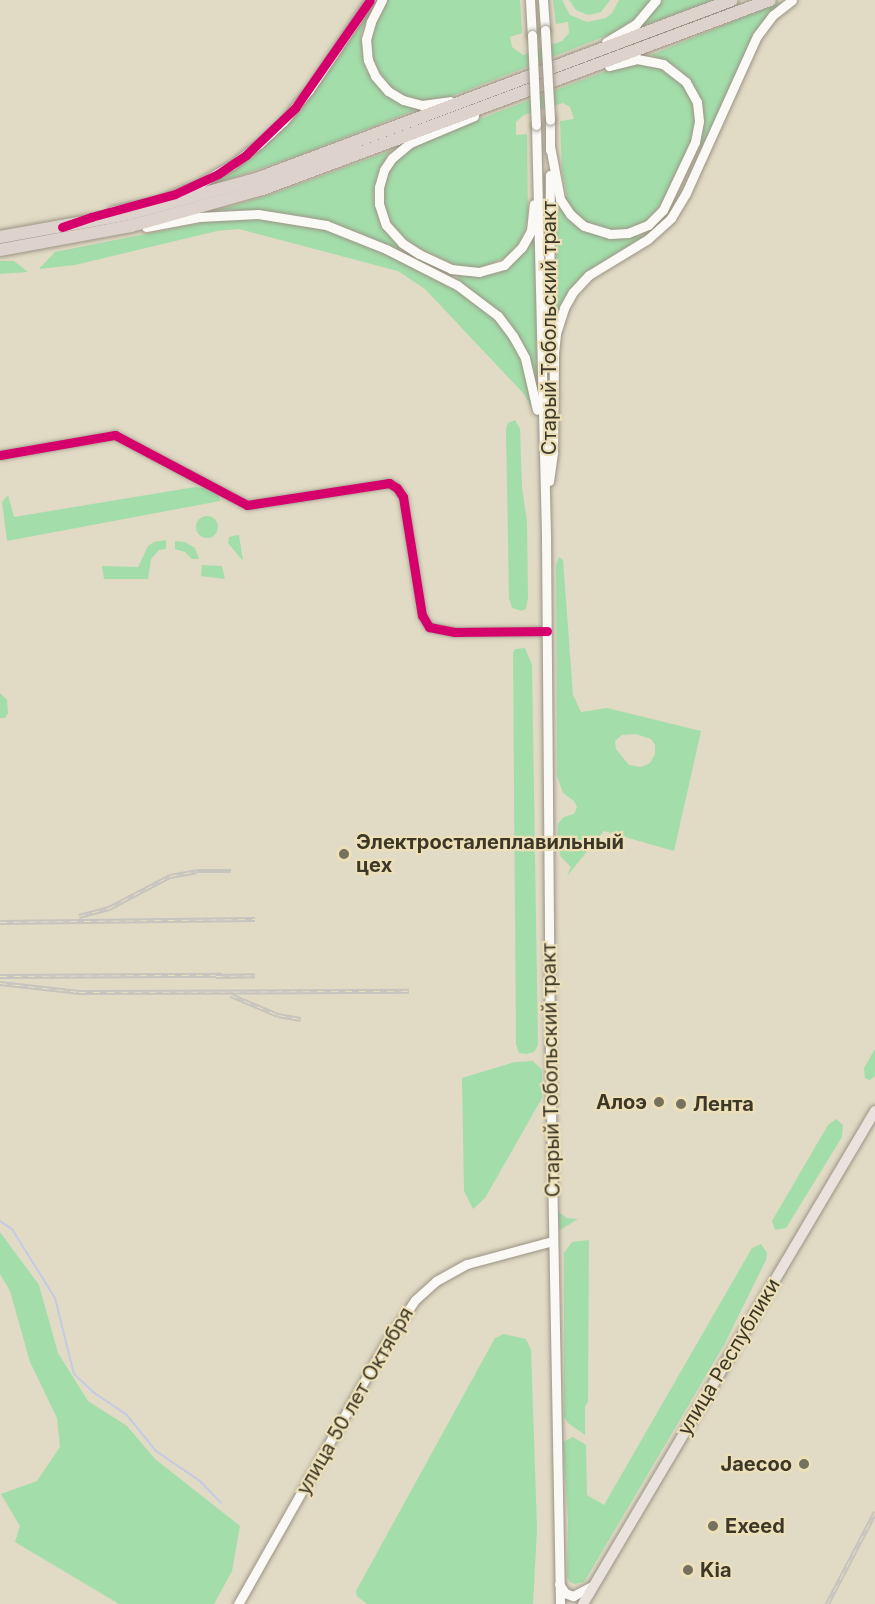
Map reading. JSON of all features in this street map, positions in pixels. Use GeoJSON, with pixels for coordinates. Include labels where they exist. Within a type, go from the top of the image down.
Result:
{"type":"FeatureCollection","features":[{"type":"Feature","properties":{"kind":"highway"},"geometry":{"type":"LineString","coordinates":[[0,250],[259,178],[732,0]]}},
{"type":"Feature","properties":{"kind":"highway"},"geometry":{"type":"LineString","coordinates":[[0,237],[64,233],[167,217],[263,189],[770,0]]}},
{"type":"Feature","properties":{"kind":"main road"},"geometry":{"type":"LineString","coordinates":[[64,233],[91,217],[175,194],[218,174],[246,155],[295,108],[370,0]]}},
{"type":"Feature","properties":{"kind":"main road"},"geometry":{"type":"LineString","coordinates":[[382,0],[368,31],[367,52],[375,76],[396,97],[413,103],[432,105],[504,85]]}},
{"type":"Feature","properties":{"kind":"main road","name":"Старый Тобольский тракт"},"geometry":{"type":"LineString","coordinates":[[528,0],[532,32],[537,144],[546,482]]}},
{"type":"Feature","properties":{"kind":"main road","name":"Старый Тобольский тракт"},"geometry":{"type":"LineString","coordinates":[[543,0],[550,120],[546,536],[553,1242],[560,1604]]}},
{"type":"Feature","properties":{"kind":"main road"},"geometry":{"type":"LineString","coordinates":[[582,56],[596,46],[628,30],[643,17],[656,0]]}},
{"type":"Feature","properties":{"kind":"main road"},"geometry":{"type":"LineString","coordinates":[[546,482],[553,452],[556,333],[564,308],[573,292],[589,275],[655,234],[675,213],[757,36],[773,15],[792,0]]}},
{"type":"Feature","properties":{"kind":"main road"},"geometry":{"type":"LineString","coordinates":[[550,146],[555,183],[564,206],[576,220],[601,233],[628,233],[648,225],[667,205],[677,184],[695,142],[699,121],[697,102],[686,82],[671,68],[646,60],[586,68]]}},
{"type":"Feature","properties":{"kind":"main road"},"geometry":{"type":"LineString","coordinates":[[504,100],[491,109],[417,140],[396,153],[384,170],[379,187],[381,212],[392,232],[410,249],[456,270],[479,272],[504,265],[518,253],[531,231],[537,144]]}},
{"type":"Feature","properties":{"kind":"main road"},"geometry":{"type":"LineString","coordinates":[[64,233],[108,236],[199,217],[236,214],[279,216],[346,232],[448,281],[492,310],[508,329],[522,352],[536,398],[546,482]]}},
{"type":"Feature","properties":{"kind":"main road","name":"улица Республики"},"geometry":{"type":"LineString","coordinates":[[584,1604],[875,1111]]}},
{"type":"Feature","properties":{"kind":"main road","name":"улица 50 лет Октября"},"geometry":{"type":"LineString","coordinates":[[238,1604],[385,1344],[415,1300],[436,1281],[467,1264],[553,1242]]}},
{"type":"Feature","properties":{"kind":"main road"},"geometry":{"type":"LineString","coordinates":[[558,1581],[565,1593],[573,1596],[582,1593],[596,1583]]}},
{"type":"Feature","properties":{"kind":"street"},"geometry":{"type":"LineString","coordinates":[[0,455],[115,435],[247,505],[389,483],[397,488],[403,498],[422,615],[429,627],[455,632],[548,631]]}},
{"type":"Feature","properties":{"kind":"green space"},"geometry":{"type":"Polygon","coordinates":[[[374,0],[376,1],[361,34],[365,68],[385,95],[415,110],[297,156],[211,185],[211,181],[261,148],[374,0]]]}},
{"type":"Feature","properties":{"kind":"green space"},"geometry":{"type":"Polygon","coordinates":[[[387,0],[520,0],[522,33],[510,37],[512,47],[523,55],[562,41],[569,33],[568,22],[556,24],[553,0],[562,0],[570,15],[587,22],[606,18],[612,13],[619,0],[651,0],[637,17],[616,32],[447,98],[423,101],[404,96],[389,86],[373,61],[370,40],[373,27],[387,0]]]}},
{"type":"Feature","properties":{"kind":"green space"},"geometry":{"type":"Polygon","coordinates":[[[569,0],[610,0],[601,12],[588,15],[576,10],[569,0]]]}},
{"type":"Feature","properties":{"kind":"green space"},"geometry":{"type":"Polygon","coordinates":[[[660,0],[714,0],[637,28],[660,0]]]}},
{"type":"Feature","properties":{"kind":"green space"},"geometry":{"type":"Polygon","coordinates":[[[782,1],[770,14],[702,147],[698,145],[703,117],[687,77],[674,66],[651,55],[782,1]]]}},
{"type":"Feature","properties":{"kind":"green space"},"geometry":{"type":"Polygon","coordinates":[[[640,63],[661,68],[682,84],[692,102],[695,123],[690,144],[663,202],[645,222],[631,228],[614,231],[593,226],[577,216],[564,198],[567,196],[562,171],[560,121],[574,119],[570,107],[563,103],[524,115],[516,122],[516,135],[527,134],[528,218],[522,239],[506,257],[480,268],[459,267],[412,245],[390,223],[383,202],[386,174],[397,157],[417,143],[619,66],[640,63]]]}},
{"type":"Feature","properties":{"kind":"green space"},"geometry":{"type":"Polygon","coordinates":[[[390,151],[376,178],[373,197],[380,223],[400,248],[397,251],[362,234],[308,217],[262,211],[218,210],[270,195],[390,151]]]}},
{"type":"Feature","properties":{"kind":"green space"},"geometry":{"type":"Polygon","coordinates":[[[559,205],[572,223],[596,235],[615,238],[646,235],[587,272],[557,314],[556,206],[559,205]]]}},
{"type":"Feature","properties":{"kind":"green space"},"geometry":{"type":"Polygon","coordinates":[[[226,218],[259,218],[325,229],[385,254],[464,294],[499,324],[516,350],[525,371],[532,409],[524,394],[425,289],[398,271],[239,229],[217,231],[75,265],[39,269],[55,252],[226,218]]]}},
{"type":"Feature","properties":{"kind":"green space"},"geometry":{"type":"Polygon","coordinates":[[[535,232],[537,384],[528,357],[498,312],[460,283],[457,275],[484,276],[506,268],[522,255],[535,232]]]}},
{"type":"Feature","properties":{"kind":"green space"},"geometry":{"type":"Polygon","coordinates":[[[0,261],[14,261],[28,272],[0,274],[0,261]]]}},
{"type":"Feature","properties":{"kind":"green space"},"geometry":{"type":"Polygon","coordinates":[[[515,420],[520,429],[522,487],[527,522],[528,598],[526,609],[522,611],[512,608],[509,598],[506,429],[508,423],[515,420]]]}},
{"type":"Feature","properties":{"kind":"green space"},"geometry":{"type":"Polygon","coordinates":[[[195,487],[204,488],[219,496],[220,501],[7,541],[2,502],[8,495],[14,517],[195,487]]]}},
{"type":"Feature","properties":{"kind":"green space"},"geometry":{"type":"Polygon","coordinates":[[[207,516],[215,519],[218,527],[215,535],[207,538],[199,535],[196,527],[199,519],[207,516]]]}},
{"type":"Feature","properties":{"kind":"green space"},"geometry":{"type":"Polygon","coordinates":[[[239,535],[243,561],[228,543],[229,537],[239,535]]]}},
{"type":"Feature","properties":{"kind":"green space"},"geometry":{"type":"Polygon","coordinates":[[[166,540],[166,549],[159,550],[151,559],[148,579],[104,579],[102,566],[138,567],[148,546],[154,542],[166,540]]]}},
{"type":"Feature","properties":{"kind":"green space"},"geometry":{"type":"Polygon","coordinates":[[[175,541],[185,542],[195,548],[199,559],[192,559],[185,552],[175,549],[175,541]]]}},
{"type":"Feature","properties":{"kind":"green space"},"geometry":{"type":"Polygon","coordinates":[[[559,557],[563,560],[573,695],[581,712],[607,708],[701,731],[674,851],[604,831],[567,876],[571,867],[561,857],[557,843],[558,824],[564,817],[574,814],[577,807],[574,801],[563,793],[557,776],[556,565],[559,557]],[[636,734],[622,735],[615,741],[616,749],[629,765],[641,767],[650,763],[655,754],[655,745],[651,739],[636,734]]]}},
{"type":"Feature","properties":{"kind":"green space"},"geometry":{"type":"Polygon","coordinates":[[[202,565],[222,566],[225,579],[201,576],[202,565]]]}},
{"type":"Feature","properties":{"kind":"green space"},"geometry":{"type":"Polygon","coordinates":[[[525,648],[532,665],[538,1045],[534,1052],[526,1054],[519,1053],[516,1044],[513,653],[515,649],[525,648]]]}},
{"type":"Feature","properties":{"kind":"green space"},"geometry":{"type":"Polygon","coordinates":[[[0,693],[7,700],[8,713],[5,718],[0,718],[0,693]]]}},
{"type":"Feature","properties":{"kind":"green space"},"geometry":{"type":"Polygon","coordinates":[[[875,1049],[875,1076],[870,1080],[865,1078],[864,1068],[875,1049]]]}},
{"type":"Feature","properties":{"kind":"green space"},"geometry":{"type":"Polygon","coordinates":[[[533,1061],[542,1070],[542,1098],[485,1198],[473,1209],[464,1191],[462,1078],[515,1062],[533,1061]]]}},
{"type":"Feature","properties":{"kind":"green space"},"geometry":{"type":"Polygon","coordinates":[[[836,1119],[843,1125],[842,1137],[786,1228],[775,1230],[772,1221],[828,1125],[836,1119]]]}},
{"type":"Feature","properties":{"kind":"green space"},"geometry":{"type":"Polygon","coordinates":[[[557,1211],[567,1218],[578,1219],[560,1230],[557,1211]]]}},
{"type":"Feature","properties":{"kind":"green space"},"geometry":{"type":"Polygon","coordinates":[[[0,1232],[39,1285],[58,1353],[88,1401],[127,1426],[155,1459],[240,1526],[232,1571],[214,1604],[119,1604],[15,1542],[20,1526],[1,1494],[37,1481],[60,1447],[57,1418],[30,1362],[10,1291],[0,1274],[0,1232]]]}},
{"type":"Feature","properties":{"kind":"green space"},"geometry":{"type":"Polygon","coordinates":[[[589,1240],[588,1402],[585,1406],[585,1435],[568,1423],[564,1417],[564,1253],[572,1242],[589,1240]]]}},
{"type":"Feature","properties":{"kind":"green space"},"geometry":{"type":"Polygon","coordinates":[[[761,1244],[767,1253],[766,1260],[724,1345],[584,1582],[574,1584],[570,1582],[567,1577],[568,1520],[563,1442],[573,1437],[586,1445],[587,1495],[604,1505],[752,1248],[761,1244]]]}},
{"type":"Feature","properties":{"kind":"green space"},"geometry":{"type":"Polygon","coordinates":[[[504,1334],[526,1339],[531,1350],[537,1529],[533,1604],[367,1604],[357,1596],[356,1591],[495,1338],[504,1334]]]}},
{"type":"Feature","properties":{"kind":"waterway"},"geometry":{"type":"LineString","coordinates":[[0,1221],[12,1229],[55,1298],[74,1374],[93,1392],[126,1414],[156,1451],[200,1481],[221,1503]]}},
{"type":"Feature","properties":{"kind":"railway"},"geometry":{"type":"LineString","coordinates":[[79,916],[109,908],[170,876],[197,871],[231,871]]}},
{"type":"Feature","properties":{"kind":"railway"},"geometry":{"type":"LineString","coordinates":[[0,922],[255,919]]}},
{"type":"Feature","properties":{"kind":"railway"},"geometry":{"type":"LineString","coordinates":[[0,976],[222,975]]}},
{"type":"Feature","properties":{"kind":"railway"},"geometry":{"type":"LineString","coordinates":[[216,976],[255,975]]}},
{"type":"Feature","properties":{"kind":"railway"},"geometry":{"type":"LineString","coordinates":[[0,983],[79,992],[409,991]]}},
{"type":"Feature","properties":{"kind":"railway"},"geometry":{"type":"LineString","coordinates":[[231,995],[278,1015],[301,1019]]}},
{"type":"Feature","properties":{"kind":"railway"},"geometry":{"type":"LineString","coordinates":[[827,1604],[875,1512]]}},
{"type":"Feature","properties":{"kind":"cycle path"},"geometry":{"type":"LineString","coordinates":[[62,227],[175,194],[218,174],[246,155],[295,108],[370,0]]}},
{"type":"Feature","properties":{"kind":"cycle path"},"geometry":{"type":"LineString","coordinates":[[0,455],[115,435],[247,505],[389,483],[397,488],[403,497],[422,615],[429,627],[455,632],[547,631]]}},
{"type":"Feature","properties":{"kind":"place","name":"Электросталеплавильный цех"},"geometry":{"type":"Point","coordinates":[344,854]}},
{"type":"Feature","properties":{"kind":"place","name":"Алоэ"},"geometry":{"type":"Point","coordinates":[659,1102]}},
{"type":"Feature","properties":{"kind":"place","name":"Лента"},"geometry":{"type":"Point","coordinates":[681,1104]}},
{"type":"Feature","properties":{"kind":"place","name":"Jaecoo"},"geometry":{"type":"Point","coordinates":[804,1464]}},
{"type":"Feature","properties":{"kind":"place","name":"Exeed"},"geometry":{"type":"Point","coordinates":[713,1526]}},
{"type":"Feature","properties":{"kind":"place","name":"Kia"},"geometry":{"type":"Point","coordinates":[688,1570]}}]}
